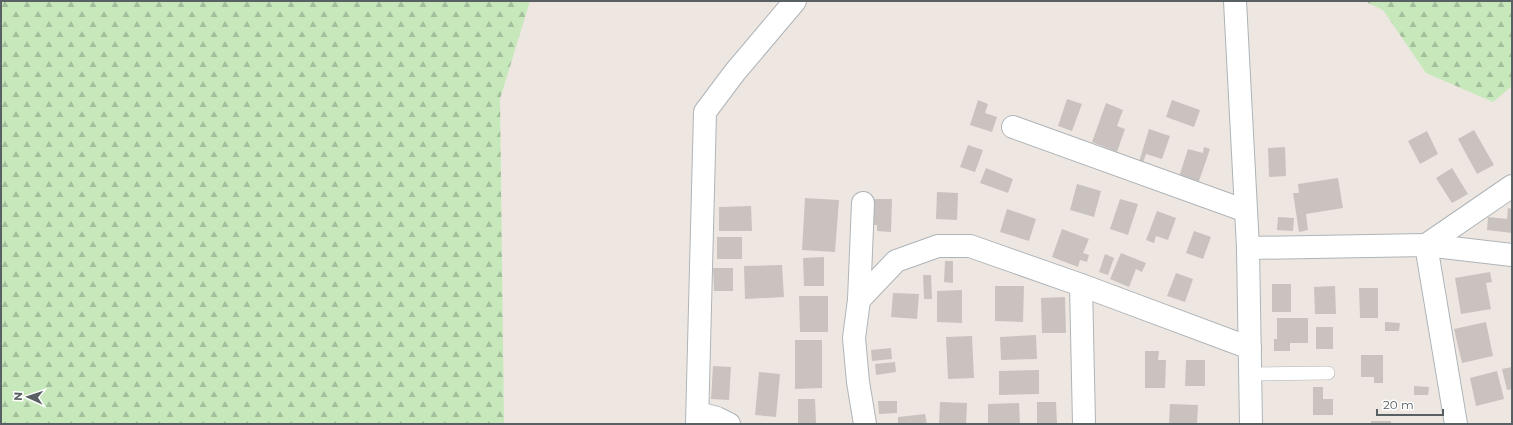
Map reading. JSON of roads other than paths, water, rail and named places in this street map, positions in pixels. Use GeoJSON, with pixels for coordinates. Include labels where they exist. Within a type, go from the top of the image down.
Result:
{"type":"FeatureCollection","features":[{"type":"Feature","properties":{"kind":"street"},"geometry":{"type":"LineString","coordinates":[[729,424],[717,418],[698,418],[705,112],[735,72],[795,1]]}},
{"type":"Feature","properties":{"kind":"street"},"geometry":{"type":"LineString","coordinates":[[1235,1],[1248,248],[1251,424]]}},
{"type":"Feature","properties":{"kind":"street"},"geometry":{"type":"LineString","coordinates":[[1013,127],[1246,211]]}},
{"type":"Feature","properties":{"kind":"street"},"geometry":{"type":"LineString","coordinates":[[1426,245],[1512,186]]}},
{"type":"Feature","properties":{"kind":"street"},"geometry":{"type":"LineString","coordinates":[[863,203],[859,300],[854,338],[858,382],[865,424]]}},
{"type":"Feature","properties":{"kind":"street"},"geometry":{"type":"LineString","coordinates":[[1248,248],[1426,245],[1512,255]]}},
{"type":"Feature","properties":{"kind":"street"},"geometry":{"type":"LineString","coordinates":[[1426,245],[1456,424]]}},
{"type":"Feature","properties":{"kind":"street"},"geometry":{"type":"LineString","coordinates":[[859,300],[896,261],[938,246],[970,246],[1081,285],[1250,348]]}},
{"type":"Feature","properties":{"kind":"street"},"geometry":{"type":"LineString","coordinates":[[1081,285],[1084,424]]}},
{"type":"Feature","properties":{"kind":"lane"},"geometry":{"type":"LineString","coordinates":[[1250,374],[1328,373]]}}]}
